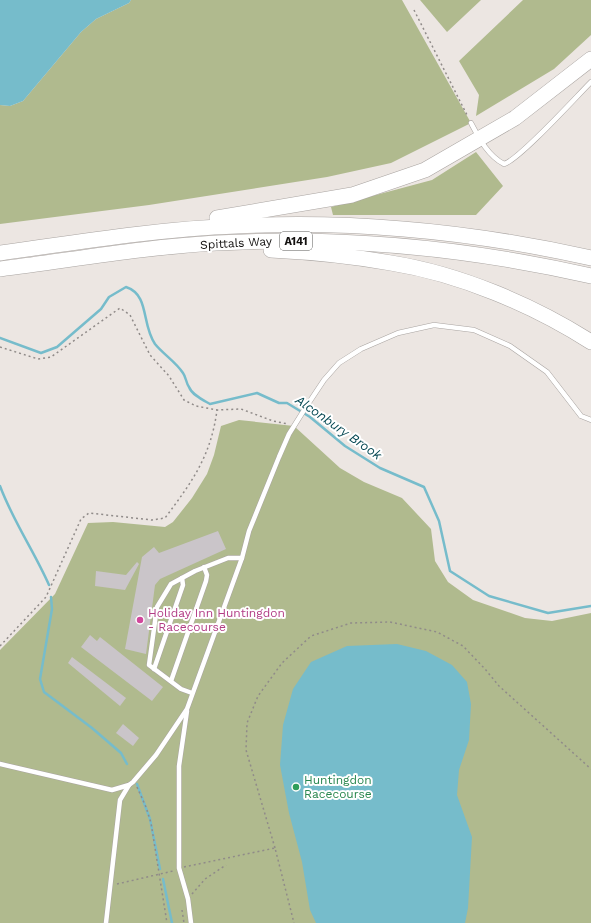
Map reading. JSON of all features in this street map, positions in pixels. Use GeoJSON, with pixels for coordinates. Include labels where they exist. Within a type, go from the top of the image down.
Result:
{"type":"FeatureCollection","features":[{"type":"Feature","properties":{"kind":"highway"},"geometry":{"type":"LineString","coordinates":[[112,238],[166,224],[238,215],[352,195],[425,170],[515,118],[591,59]]}},
{"type":"Feature","properties":{"kind":"highway","name":"Spittals Way"},"geometry":{"type":"LineString","coordinates":[[0,253],[181,230],[236,226],[361,226],[409,229],[485,238],[591,258]]}},
{"type":"Feature","properties":{"kind":"highway","name":"Spittals Way"},"geometry":{"type":"LineString","coordinates":[[0,269],[155,248],[263,241],[377,243],[491,256],[591,276]]}},
{"type":"Feature","properties":{"kind":"highway"},"geometry":{"type":"LineString","coordinates":[[155,248],[263,249],[313,253],[393,263],[459,280],[491,292],[529,308],[591,342]]}},
{"type":"Feature","properties":{"kind":"lane"},"geometry":{"type":"LineString","coordinates":[[471,123],[479,138],[495,160],[504,164],[509,163],[526,148],[591,82]]}},
{"type":"Feature","properties":{"kind":"lane"},"geometry":{"type":"LineString","coordinates":[[191,923],[188,899],[179,868],[179,766],[187,709],[242,558],[249,531],[279,457],[294,426],[324,380],[339,363],[362,349],[398,333],[434,325],[474,330],[510,346],[547,372],[581,416],[591,420]]}},
{"type":"Feature","properties":{"kind":"lane"},"geometry":{"type":"LineString","coordinates":[[192,693],[181,689],[149,665],[158,607],[171,584],[204,567],[228,558],[242,558]]}},
{"type":"Feature","properties":{"kind":"lane"},"geometry":{"type":"LineString","coordinates":[[171,681],[206,581],[207,575],[204,567]]}},
{"type":"Feature","properties":{"kind":"lane"},"geometry":{"type":"LineString","coordinates":[[154,669],[183,585],[182,578]]}},
{"type":"Feature","properties":{"kind":"lane"},"geometry":{"type":"LineString","coordinates":[[106,923],[120,800],[131,784],[156,755],[187,709]]}},
{"type":"Feature","properties":{"kind":"lane"},"geometry":{"type":"LineString","coordinates":[[0,764],[112,790],[131,784]]}},
{"type":"Feature","properties":{"kind":"path"},"geometry":{"type":"LineString","coordinates":[[414,10],[471,123]]}},
{"type":"Feature","properties":{"kind":"path"},"geometry":{"type":"LineString","coordinates":[[0,347],[38,360],[51,357],[120,308],[130,315],[150,355],[169,376],[184,400],[196,406],[217,410],[241,409],[272,421],[294,426]]}},
{"type":"Feature","properties":{"kind":"path"},"geometry":{"type":"LineString","coordinates":[[0,646],[46,597],[81,520],[89,513],[152,520],[164,518],[188,486],[203,462],[214,433],[217,410]]}},
{"type":"Feature","properties":{"kind":"path"},"geometry":{"type":"LineString","coordinates":[[294,923],[275,848],[246,750],[247,722],[258,696],[282,663],[311,636],[351,624],[397,624],[437,632],[463,646],[485,668],[499,686],[591,769]]}},
{"type":"Feature","properties":{"kind":"path"},"geometry":{"type":"LineString","coordinates":[[131,784],[146,807],[167,923]]}},
{"type":"Feature","properties":{"kind":"path"},"geometry":{"type":"LineString","coordinates":[[111,886],[159,875],[179,868],[275,848]]}},
{"type":"Feature","properties":{"kind":"path"},"geometry":{"type":"LineString","coordinates":[[184,923],[182,912],[188,899],[205,879],[226,865]]}},
{"type":"Feature","properties":{"kind":"green space"},"geometry":{"type":"Polygon","coordinates":[[[131,0],[402,0],[471,123],[391,163],[327,177],[149,205],[0,224],[0,105],[10,106],[23,101],[81,32],[96,19],[129,3],[131,0]]]}},
{"type":"Feature","properties":{"kind":"green space"},"geometry":{"type":"Polygon","coordinates":[[[420,0],[481,0],[447,32],[420,0]]]}},
{"type":"Feature","properties":{"kind":"green space"},"geometry":{"type":"Polygon","coordinates":[[[523,0],[591,0],[591,35],[554,69],[476,116],[479,95],[459,61],[523,0]]]}},
{"type":"Feature","properties":{"kind":"green space"},"geometry":{"type":"Polygon","coordinates":[[[476,152],[503,186],[476,215],[333,215],[331,207],[432,180],[476,152]]]}},
{"type":"Feature","properties":{"kind":"green space","name":"Huntingdon Racecourse"},"geometry":{"type":"Polygon","coordinates":[[[239,420],[294,426],[340,468],[364,482],[402,498],[431,529],[435,561],[448,582],[473,600],[525,618],[552,621],[591,613],[591,923],[0,923],[0,650],[55,594],[88,523],[113,522],[165,527],[173,522],[192,498],[207,474],[214,455],[221,426],[239,420]]]}},
{"type":"Feature","properties":{"kind":"water"},"geometry":{"type":"Polygon","coordinates":[[[0,0],[131,0],[129,3],[96,19],[81,32],[23,101],[10,106],[0,105],[0,0]]]}},
{"type":"Feature","properties":{"kind":"water"},"geometry":{"type":"Polygon","coordinates":[[[397,644],[426,651],[452,665],[467,682],[471,704],[469,740],[459,770],[457,795],[472,837],[468,908],[465,923],[316,923],[310,910],[302,862],[289,813],[280,765],[283,725],[293,689],[311,662],[347,646],[397,644]]]}},
{"type":"Feature","properties":{"kind":"building","name":"Holiday Inn Huntingdon - Racecourse"},"geometry":{"type":"Polygon","coordinates":[[[218,531],[226,549],[160,579],[155,585],[146,654],[125,649],[142,557],[154,547],[159,553],[218,531]]]}},
{"type":"Feature","properties":{"kind":"building"},"geometry":{"type":"Polygon","coordinates":[[[137,562],[139,564],[125,590],[95,586],[96,571],[126,575],[137,562]]]}},
{"type":"Feature","properties":{"kind":"building"},"geometry":{"type":"Polygon","coordinates":[[[90,635],[97,641],[100,637],[163,687],[152,701],[81,647],[90,635]]]}},
{"type":"Feature","properties":{"kind":"building"},"geometry":{"type":"Polygon","coordinates":[[[72,657],[126,698],[120,706],[68,663],[72,657]]]}},
{"type":"Feature","properties":{"kind":"building"},"geometry":{"type":"Polygon","coordinates":[[[123,724],[139,738],[133,746],[116,733],[123,724]]]}},
{"type":"Feature","properties":{"kind":"waterway","name":"Alconbury Brook"},"geometry":{"type":"LineString","coordinates":[[0,338],[41,353],[57,347],[101,309],[109,297],[126,287],[134,291],[139,296],[148,328],[155,344],[180,369],[190,390],[198,397],[210,404],[257,393],[279,403],[287,403],[310,417],[345,446],[380,468],[424,487],[439,521],[450,571],[489,596],[548,613],[591,606]]}},
{"type":"Feature","properties":{"kind":"waterway"},"geometry":{"type":"LineString","coordinates":[[0,486],[5,499],[49,585]]}},
{"type":"Feature","properties":{"kind":"waterway"},"geometry":{"type":"LineString","coordinates":[[51,597],[52,609],[40,679],[44,692],[92,728],[121,753],[127,764]]}},
{"type":"Feature","properties":{"kind":"waterway"},"geometry":{"type":"LineString","coordinates":[[137,784],[150,819],[160,869]]}},
{"type":"Feature","properties":{"kind":"waterway"},"geometry":{"type":"LineString","coordinates":[[163,879],[172,923]]}},
{"type":"Feature","properties":{"kind":"place","name":"Holiday Inn Huntingdon - Racecourse"},"geometry":{"type":"Point","coordinates":[140,620]}},
{"type":"Feature","properties":{"kind":"place","name":"Huntingdon Racecourse"},"geometry":{"type":"Point","coordinates":[296,787]}}]}
